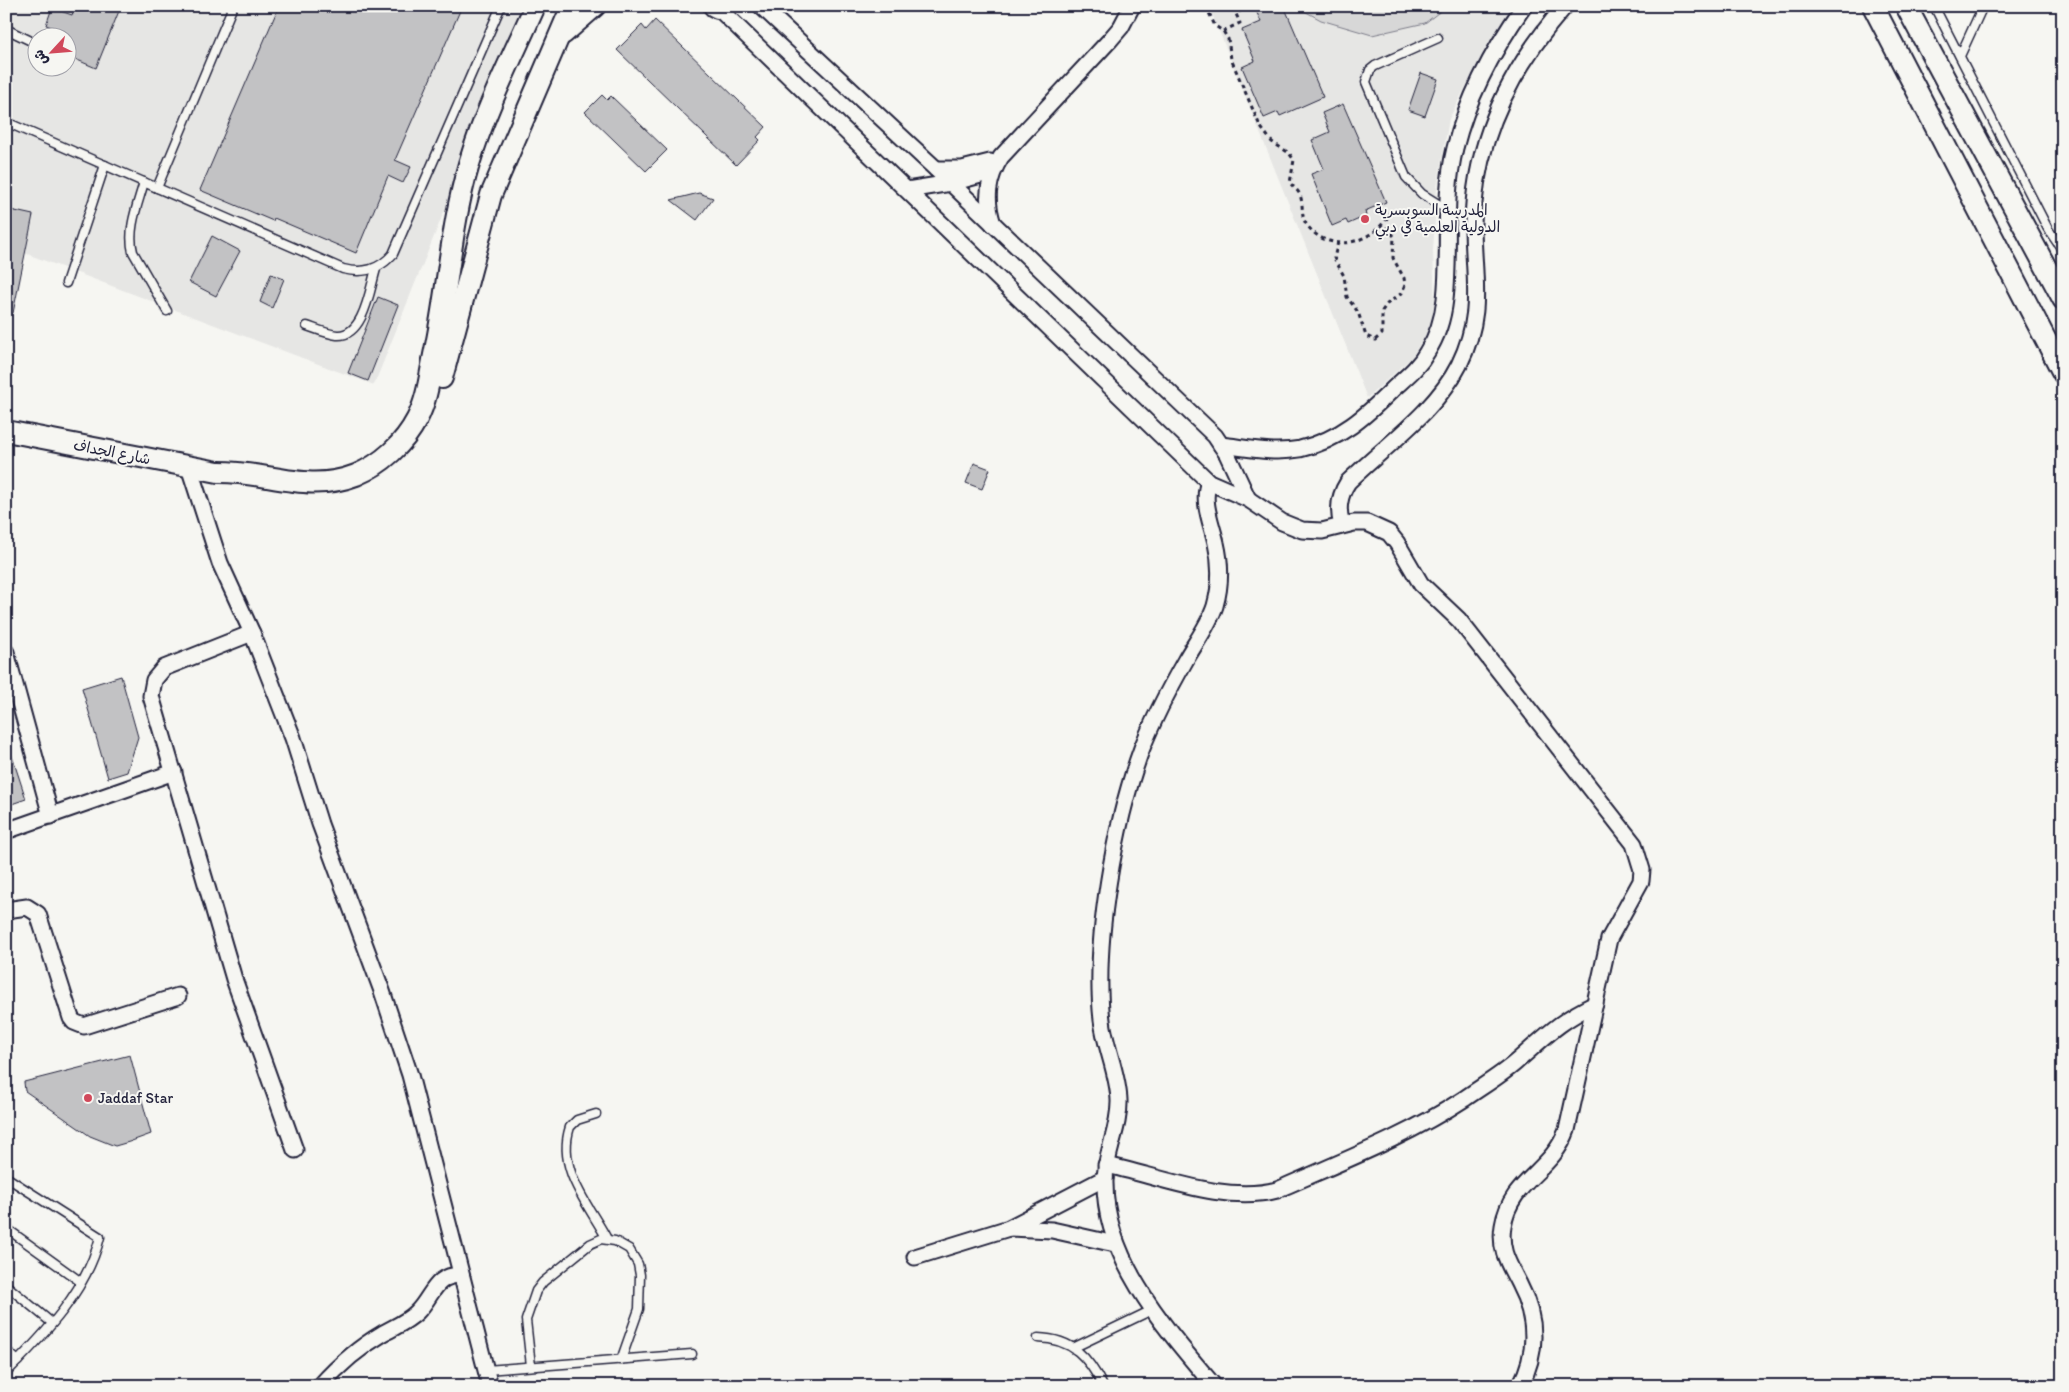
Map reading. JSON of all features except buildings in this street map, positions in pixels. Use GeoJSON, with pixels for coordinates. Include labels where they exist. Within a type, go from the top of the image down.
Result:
{"type":"FeatureCollection","features":[{"type":"Feature","properties":{"kind":"street"},"geometry":{"type":"LineString","coordinates":[[218,472],[237,472],[310,484],[342,480],[372,467],[386,458],[408,434],[423,404],[427,388],[469,164],[480,130],[535,6]]}},
{"type":"Feature","properties":{"kind":"street"},"geometry":{"type":"LineString","coordinates":[[218,472],[240,481],[291,492],[327,495],[345,493],[370,483],[393,469],[418,442],[433,409],[494,188],[572,6]]}},
{"type":"Feature","properties":{"kind":"street"},"geometry":{"type":"LineString","coordinates":[[558,39],[595,6]]}},
{"type":"Feature","properties":{"kind":"street"},"geometry":{"type":"LineString","coordinates":[[761,6],[936,168],[1221,445],[1248,499]]}},
{"type":"Feature","properties":{"kind":"street"},"geometry":{"type":"LineString","coordinates":[[994,224],[988,193],[992,172],[1001,157],[1109,41],[1121,27],[1132,6]]}},
{"type":"Feature","properties":{"kind":"street"},"geometry":{"type":"LineString","coordinates":[[1221,445],[1268,451],[1284,451],[1317,444],[1333,438],[1362,419],[1417,366],[1434,337],[1445,298],[1446,209],[1455,148],[1472,94],[1499,44],[1524,6]]}},
{"type":"Feature","properties":{"kind":"street"},"geometry":{"type":"LineString","coordinates":[[1342,525],[1339,516],[1340,498],[1348,482],[1438,398],[1459,364],[1467,346],[1476,308],[1477,279],[1473,224],[1475,197],[1485,145],[1500,104],[1516,72],[1533,46],[1565,6]]}},
{"type":"Feature","properties":{"kind":"street"},"geometry":{"type":"LineString","coordinates":[[1873,6],[2063,373]]}},
{"type":"Feature","properties":{"kind":"street"},"geometry":{"type":"LineString","coordinates":[[1906,6],[2063,299]]}},
{"type":"Feature","properties":{"kind":"street"},"geometry":{"type":"LineString","coordinates":[[716,7],[1209,482],[1248,499],[1282,522],[1302,530],[1322,531],[1342,525],[1367,523],[1389,533],[1421,584],[1459,620],[1634,844],[1639,856],[1642,881],[1610,939],[1563,1141],[1550,1161],[1520,1186],[1504,1217],[1502,1229],[1504,1252],[1507,1263],[1529,1306],[1534,1329],[1532,1358],[1520,1386]]}},
{"type":"Feature","properties":{"kind":"street"},"geometry":{"type":"LineString","coordinates":[[936,168],[949,170],[976,167],[1001,157]]}},
{"type":"Feature","properties":{"kind":"street"},"geometry":{"type":"LineString","coordinates":[[907,190],[951,183],[992,172]]}},
{"type":"Feature","properties":{"kind":"street","name":"شارع الجداف"},"geometry":{"type":"LineString","coordinates":[[6,431],[218,472]]}},
{"type":"Feature","properties":{"kind":"street"},"geometry":{"type":"LineString","coordinates":[[189,467],[220,563],[252,633],[293,738],[320,824],[376,972],[410,1075],[490,1386]]}},
{"type":"Feature","properties":{"kind":"street"},"geometry":{"type":"LineString","coordinates":[[1209,482],[1206,498],[1219,564],[1218,596],[1208,622],[1159,709],[1142,748],[1128,792],[1106,904],[1102,961],[1102,1019],[1119,1097],[1118,1121],[1106,1171],[1108,1214],[1115,1244],[1128,1269],[1170,1333],[1214,1386]]}},
{"type":"Feature","properties":{"kind":"street"},"geometry":{"type":"LineString","coordinates":[[252,633],[164,668],[151,687],[153,703],[234,979],[295,1150]]}},
{"type":"Feature","properties":{"kind":"street"},"geometry":{"type":"LineString","coordinates":[[6,652],[51,816]]}},
{"type":"Feature","properties":{"kind":"street"},"geometry":{"type":"LineString","coordinates":[[6,831],[174,772]]}},
{"type":"Feature","properties":{"kind":"street"},"geometry":{"type":"LineString","coordinates":[[6,910],[27,907],[38,914],[71,1018],[79,1025],[84,1026],[178,996]]}},
{"type":"Feature","properties":{"kind":"street"},"geometry":{"type":"LineString","coordinates":[[915,1257],[1008,1228],[1106,1171],[1235,1195],[1263,1194],[1277,1190],[1437,1116],[1515,1063],[1535,1042],[1561,1022],[1595,1004]]}},
{"type":"Feature","properties":{"kind":"street"},"geometry":{"type":"LineString","coordinates":[[1008,1228],[1052,1230],[1115,1244]]}},
{"type":"Feature","properties":{"kind":"street"},"geometry":{"type":"LineString","coordinates":[[320,1386],[358,1350],[417,1312],[437,1282],[453,1275],[461,1275]]}},
{"type":"Feature","properties":{"kind":"lane"},"geometry":{"type":"LineString","coordinates":[[157,188],[234,6]]}},
{"type":"Feature","properties":{"kind":"lane"},"geometry":{"type":"LineString","coordinates":[[6,122],[343,269],[365,272],[376,269],[386,263],[393,254],[501,6]]}},
{"type":"Feature","properties":{"kind":"lane"},"geometry":{"type":"LineString","coordinates":[[1934,6],[2048,229],[2063,250]]}},
{"type":"Feature","properties":{"kind":"lane"},"geometry":{"type":"LineString","coordinates":[[1960,56],[1983,6]]}},
{"type":"Feature","properties":{"kind":"lane"},"geometry":{"type":"LineString","coordinates":[[6,29],[28,40]]}},
{"type":"Feature","properties":{"kind":"lane"},"geometry":{"type":"LineString","coordinates":[[1438,38],[1375,66],[1370,70],[1366,82],[1406,177],[1422,194],[1446,209]]}},
{"type":"Feature","properties":{"kind":"lane"},"geometry":{"type":"LineString","coordinates":[[66,283],[106,165]]}},
{"type":"Feature","properties":{"kind":"lane"},"geometry":{"type":"LineString","coordinates":[[144,182],[131,234],[131,243],[133,252],[167,311]]}},
{"type":"Feature","properties":{"kind":"lane"},"geometry":{"type":"LineString","coordinates":[[307,326],[336,335],[352,331],[360,320],[376,269]]}},
{"type":"Feature","properties":{"kind":"lane"},"geometry":{"type":"LineString","coordinates":[[596,1114],[578,1120],[570,1127],[569,1167],[572,1180],[607,1240]]}},
{"type":"Feature","properties":{"kind":"lane"},"geometry":{"type":"LineString","coordinates":[[6,1177],[100,1236],[96,1254],[81,1282],[52,1323],[6,1373]]}},
{"type":"Feature","properties":{"kind":"lane"},"geometry":{"type":"LineString","coordinates":[[6,1228],[81,1282]]}},
{"type":"Feature","properties":{"kind":"lane"},"geometry":{"type":"LineString","coordinates":[[531,1366],[526,1320],[536,1291],[543,1282],[595,1240],[615,1241],[630,1250],[638,1264],[640,1275],[639,1309],[621,1360]]}},
{"type":"Feature","properties":{"kind":"lane"},"geometry":{"type":"LineString","coordinates":[[6,1285],[52,1323]]}},
{"type":"Feature","properties":{"kind":"lane"},"geometry":{"type":"LineString","coordinates":[[1075,1347],[1154,1309]]}},
{"type":"Feature","properties":{"kind":"lane"},"geometry":{"type":"LineString","coordinates":[[1038,1338],[1057,1340],[1075,1347],[1093,1368],[1103,1386]]}},
{"type":"Feature","properties":{"kind":"lane"},"geometry":{"type":"LineString","coordinates":[[6,1350],[18,1361]]}},
{"type":"Feature","properties":{"kind":"lane"},"geometry":{"type":"LineString","coordinates":[[486,1370],[692,1354]]}},
{"type":"Feature","properties":{"kind":"path"},"geometry":{"type":"LineString","coordinates":[[1206,6],[1215,26],[1223,31],[1229,44],[1231,59],[1260,126],[1272,142],[1289,153],[1294,160],[1289,180],[1300,196],[1306,224],[1322,238],[1338,242],[1360,240],[1377,231],[1384,224],[1392,208]]}},
{"type":"Feature","properties":{"kind":"path"},"geometry":{"type":"LineString","coordinates":[[1223,31],[1240,23],[1236,14],[1247,6]]}},
{"type":"Feature","properties":{"kind":"path"},"geometry":{"type":"LineString","coordinates":[[1338,242],[1334,258],[1344,276],[1347,297],[1359,314],[1366,336],[1375,340],[1382,334],[1381,316],[1384,308],[1402,293],[1405,285],[1404,278],[1393,258],[1394,236],[1384,224]]}},
{"type":"Feature","properties":{"kind":"shaded area"},"geometry":{"type":"Polygon","coordinates":[[[6,6],[527,6],[374,385],[6,246],[6,6]]]}},
{"type":"Feature","properties":{"kind":"shaded area","name":"المدرسة السويسرية الدولية العلمية في دبي"},"geometry":{"type":"Polygon","coordinates":[[[1209,6],[1513,6],[1486,47],[1449,119],[1437,188],[1433,251],[1435,304],[1429,329],[1412,357],[1367,398],[1209,6]]]}},
{"type":"Feature","properties":{"kind":"shaded area"},"geometry":{"type":"Polygon","coordinates":[[[1295,6],[1447,6],[1425,23],[1372,35],[1321,20],[1295,6]]]}},
{"type":"Feature","properties":{"kind":"place","name":"المدرسة السويسرية الدولية العلمية في دبي"},"geometry":{"type":"Point","coordinates":[1365,219]}},
{"type":"Feature","properties":{"kind":"place","name":"Jaddaf Star"},"geometry":{"type":"Point","coordinates":[88,1098]}}]}
